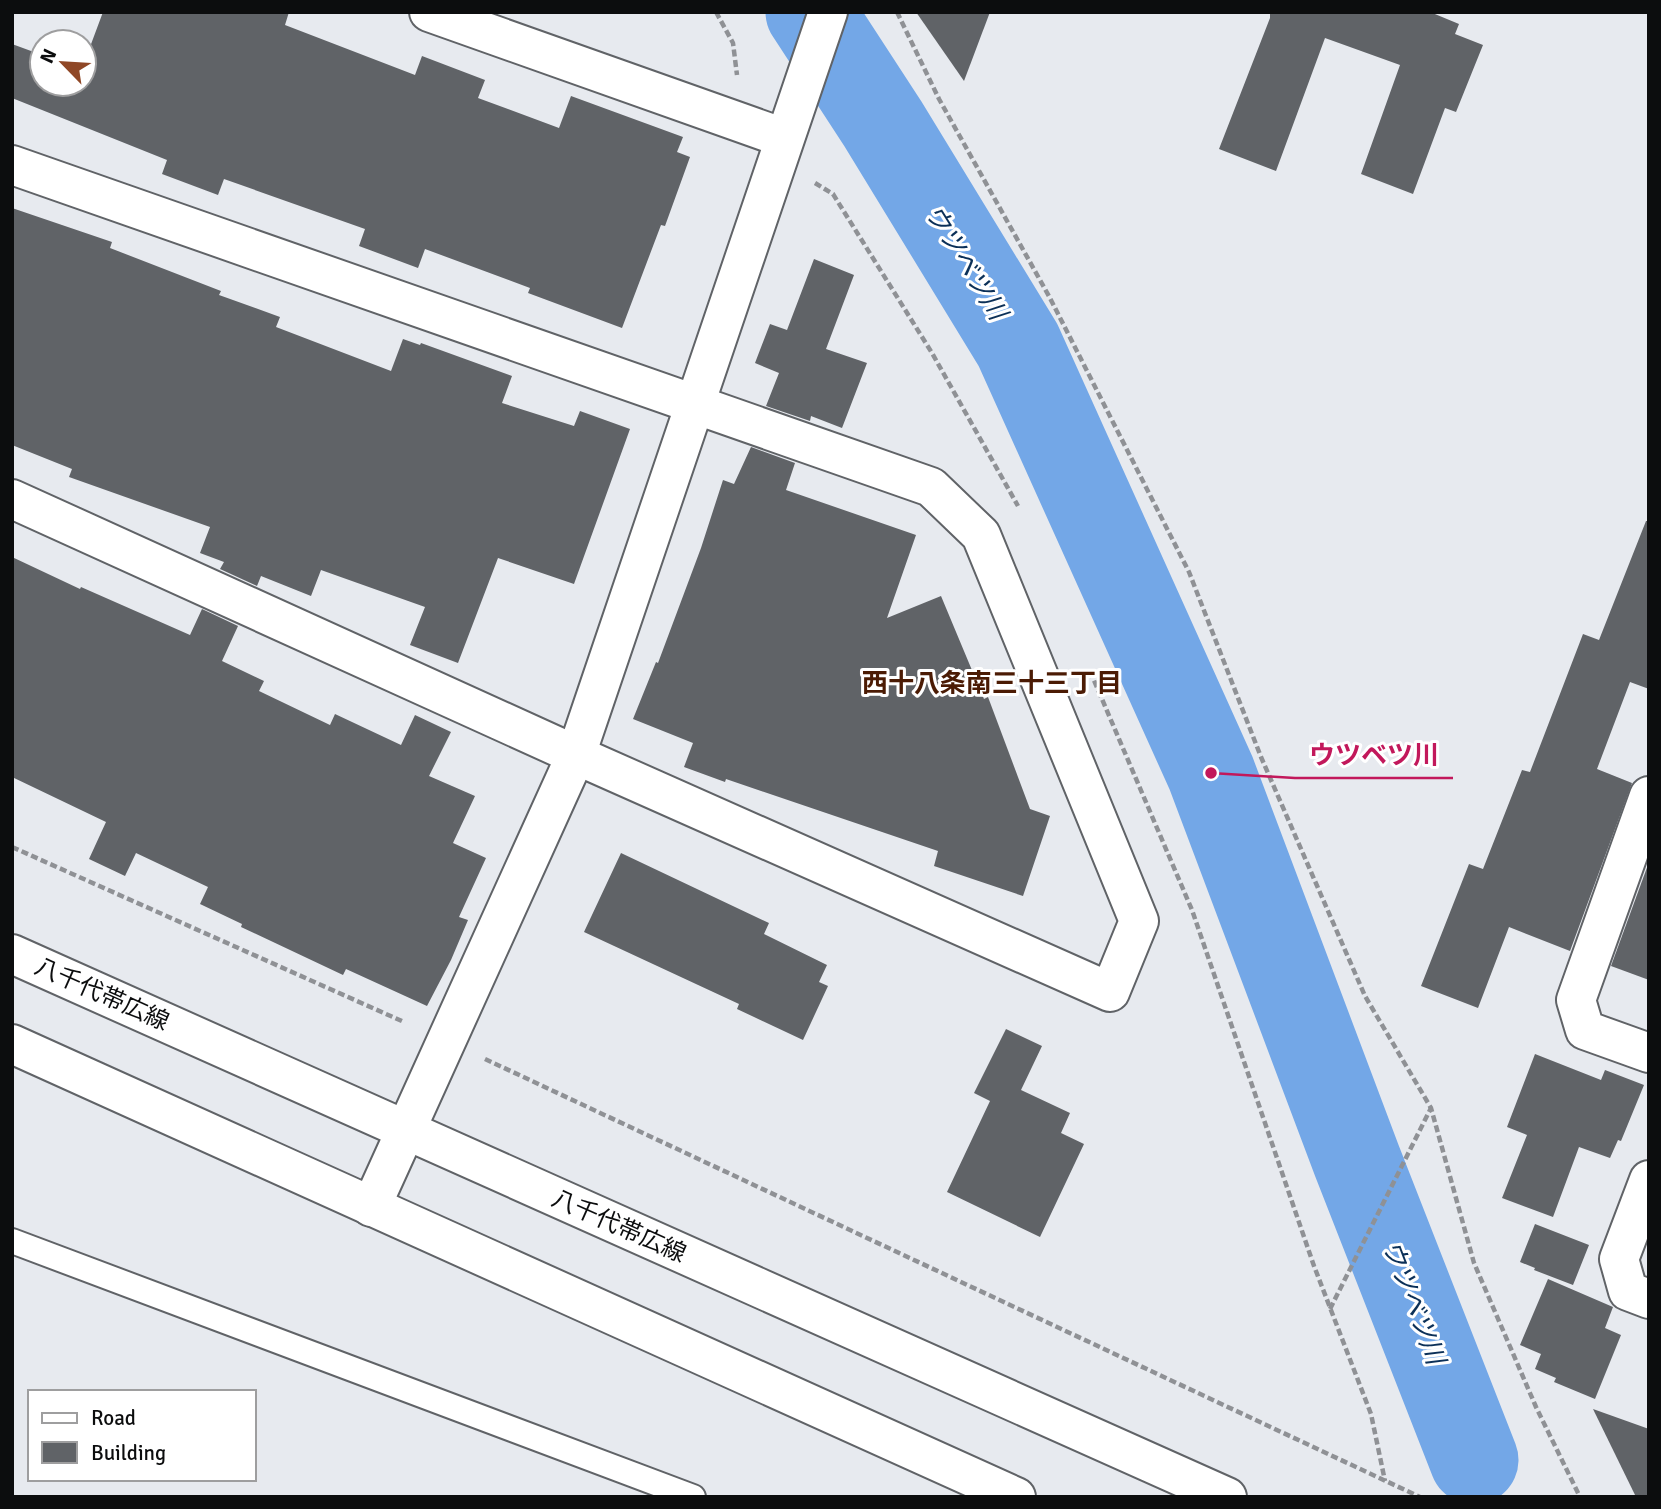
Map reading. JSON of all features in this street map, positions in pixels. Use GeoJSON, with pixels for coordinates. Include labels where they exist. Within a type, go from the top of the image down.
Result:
{"type":"FeatureCollection","features":[{"type":"Feature","properties":{"kind":"street"},"geometry":{"type":"LineString","coordinates":[[429,12],[743,124],[788,127]]}},
{"type":"Feature","properties":{"kind":"street"},"geometry":{"type":"LineString","coordinates":[[371,1207],[576,755],[828,12]]}},
{"type":"Feature","properties":{"kind":"street"},"geometry":{"type":"LineString","coordinates":[[12,165],[931,487],[981,535],[1139,921],[1110,992],[576,755],[12,499]]}},
{"type":"Feature","properties":{"kind":"street"},"geometry":{"type":"LineString","coordinates":[[1649,796],[1576,1000],[1586,1030],[1649,1054]]}},
{"type":"Feature","properties":{"kind":"street","name":"八千代帯広線"},"geometry":{"type":"LineString","coordinates":[[12,954],[1227,1497]]}},
{"type":"Feature","properties":{"kind":"street"},"geometry":{"type":"LineString","coordinates":[[12,1044],[1016,1497]]}},
{"type":"Feature","properties":{"kind":"street"},"geometry":{"type":"LineString","coordinates":[[1649,1180],[1619,1259],[1628,1291],[1649,1298]]}},
{"type":"Feature","properties":{"kind":"lane"},"geometry":{"type":"LineString","coordinates":[[12,1241],[693,1497]]}},
{"type":"Feature","properties":{"kind":"path"},"geometry":{"type":"LineString","coordinates":[[716,12],[733,43],[743,124]]}},
{"type":"Feature","properties":{"kind":"path"},"geometry":{"type":"LineString","coordinates":[[897,12],[939,99],[1050,298],[1189,572],[1261,757],[1365,996],[1431,1108],[1474,1263],[1536,1406],[1580,1497]]}},
{"type":"Feature","properties":{"kind":"path"},"geometry":{"type":"LineString","coordinates":[[12,847],[446,1041],[1420,1497]]}},
{"type":"Feature","properties":{"kind":"path"},"geometry":{"type":"LineString","coordinates":[[1330,1309],[1431,1108]]}},
{"type":"Feature","properties":{"kind":"building"},"geometry":{"type":"Polygon","coordinates":[[[103,12],[289,12],[285,25],[415,75],[422,56],[485,80],[478,98],[559,128],[571,96],[683,137],[677,152],[690,157],[665,226],[661,225],[622,328],[528,293],[530,288],[425,249],[418,268],[359,246],[365,229],[224,179],[218,195],[162,174],[167,160],[12,98],[12,44],[28,50],[28,98],[98,98],[97,28],[103,12]]]}},
{"type":"Feature","properties":{"kind":"building"},"geometry":{"type":"Polygon","coordinates":[[[916,12],[990,12],[964,81],[916,12]]]}},
{"type":"Feature","properties":{"kind":"building"},"geometry":{"type":"Polygon","coordinates":[[[1270,12],[1430,12],[1459,24],[1455,34],[1483,45],[1456,112],[1445,108],[1413,194],[1361,174],[1400,65],[1325,38],[1276,171],[1219,149],[1270,12]]]}},
{"type":"Feature","properties":{"kind":"building"},"geometry":{"type":"Polygon","coordinates":[[[12,208],[112,242],[110,248],[221,291],[219,295],[280,317],[276,327],[391,371],[403,339],[420,345],[421,343],[512,376],[502,403],[574,426],[580,411],[630,429],[574,584],[498,558],[458,663],[410,645],[425,607],[321,570],[311,596],[261,576],[257,586],[220,569],[224,562],[200,553],[210,527],[69,477],[72,469],[12,445],[12,208]]]}},
{"type":"Feature","properties":{"kind":"building"},"geometry":{"type":"Polygon","coordinates":[[[814,259],[854,275],[826,349],[867,363],[842,428],[811,416],[810,421],[766,406],[779,373],[755,363],[770,324],[787,330],[814,259]]]}},
{"type":"Feature","properties":{"kind":"building"},"geometry":{"type":"Polygon","coordinates":[[[751,447],[795,463],[786,490],[916,535],[887,618],[941,596],[984,699],[988,697],[1030,809],[1050,816],[1023,896],[934,866],[938,851],[684,767],[693,743],[633,719],[656,662],[658,663],[723,480],[734,484],[751,447]]]}},
{"type":"Feature","properties":{"kind":"building"},"geometry":{"type":"Polygon","coordinates":[[[1646,521],[1649,521],[1649,689],[1630,682],[1597,769],[1632,783],[1570,951],[1509,927],[1478,1008],[1421,986],[1469,864],[1483,869],[1522,770],[1530,772],[1583,634],[1599,640],[1646,521]]]}},
{"type":"Feature","properties":{"kind":"building"},"geometry":{"type":"Polygon","coordinates":[[[12,557],[190,635],[202,609],[238,626],[222,661],[264,681],[259,691],[330,725],[335,714],[401,745],[415,715],[451,732],[429,776],[475,796],[453,843],[486,858],[459,917],[468,920],[427,1006],[346,969],[343,975],[241,927],[242,924],[200,904],[208,887],[136,853],[125,876],[89,859],[106,822],[12,777],[12,557]]]}},
{"type":"Feature","properties":{"kind":"building"},"geometry":{"type":"Polygon","coordinates":[[[621,853],[769,923],[764,934],[827,965],[819,982],[828,986],[803,1040],[737,1009],[739,1004],[584,932],[621,853]]]}},
{"type":"Feature","properties":{"kind":"building"},"geometry":{"type":"Polygon","coordinates":[[[1649,862],[1649,980],[1611,966],[1649,862]]]}},
{"type":"Feature","properties":{"kind":"building"},"geometry":{"type":"Polygon","coordinates":[[[1006,1029],[1042,1046],[1021,1090],[1070,1113],[1061,1133],[1084,1144],[1040,1237],[947,1192],[990,1101],[974,1093],[1006,1029]]]}},
{"type":"Feature","properties":{"kind":"building"},"geometry":{"type":"Polygon","coordinates":[[[1535,1054],[1601,1080],[1605,1070],[1644,1085],[1621,1141],[1618,1140],[1610,1158],[1579,1147],[1553,1217],[1502,1198],[1527,1135],[1507,1127],[1535,1054]]]}},
{"type":"Feature","properties":{"kind":"building"},"geometry":{"type":"Polygon","coordinates":[[[1535,1224],[1589,1245],[1573,1285],[1520,1262],[1535,1224]]]}},
{"type":"Feature","properties":{"kind":"building"},"geometry":{"type":"Polygon","coordinates":[[[1548,1279],[1613,1307],[1605,1328],[1621,1335],[1595,1399],[1554,1382],[1556,1378],[1535,1369],[1541,1354],[1520,1345],[1548,1279]]]}},
{"type":"Feature","properties":{"kind":"building"},"geometry":{"type":"Polygon","coordinates":[[[1593,1409],[1649,1429],[1649,1497],[1636,1497],[1593,1409]]]}},
{"type":"Feature","properties":{"kind":"waterway","name":"ウツベツ川"},"geometry":{"type":"LineString","coordinates":[[810,12],[883,124],[1018,345],[1211,773],[1357,1161],[1474,1460]]}},
{"type":"Feature","properties":{"kind":"place","name":"ウツベツ川"},"geometry":{"type":"Point","coordinates":[1211,773]}},
{"type":"Feature","properties":{"kind":"district","name":"西十八条南三十三丁目"},"geometry":{"type":"Point","coordinates":[992,683]}}]}
